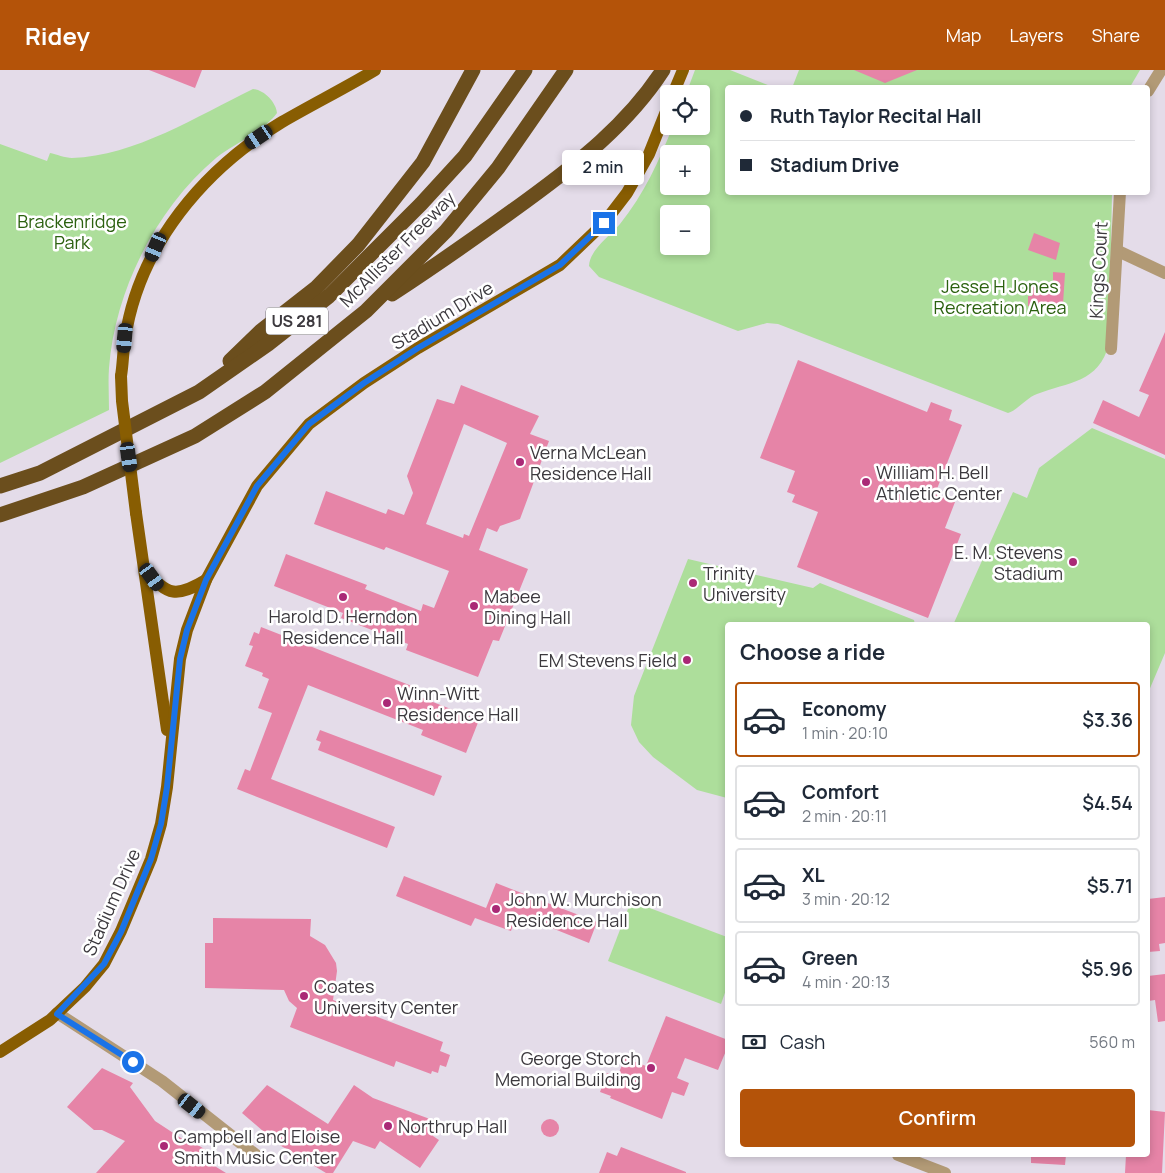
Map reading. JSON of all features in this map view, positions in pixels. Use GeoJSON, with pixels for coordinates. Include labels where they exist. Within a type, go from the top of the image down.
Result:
{"type":"FeatureCollection","features":[{"type":"Feature","properties":{"kind":"highway"},"geometry":{"type":"LineString","coordinates":[[200,392],[260,331],[316,288],[358,245],[423,162],[473,70]]}},
{"type":"Feature","properties":{"kind":"highway","name":"McAllister Freeway"},"geometry":{"type":"LineString","coordinates":[[0,486],[40,473],[200,392],[268,344],[336,289],[421,204],[465,156],[525,70]]}},
{"type":"Feature","properties":{"kind":"highway","name":"McAllister Freeway"},"geometry":{"type":"LineString","coordinates":[[0,515],[82,488],[195,436],[264,392],[366,311],[446,231],[498,168],[566,70]]}},
{"type":"Feature","properties":{"kind":"highway"},"geometry":{"type":"LineString","coordinates":[[366,311],[459,250],[574,166],[622,123],[663,70]]}},
{"type":"Feature","properties":{"kind":"main road","name":"Stadium Drive"},"geometry":{"type":"LineString","coordinates":[[170,750],[122,401],[125,338],[140,285],[156,247],[194,192],[217,170],[248,145],[282,122],[375,70]]}},
{"type":"Feature","properties":{"kind":"main road"},"geometry":{"type":"LineString","coordinates":[[677,85],[683,70]]}},
{"type":"Feature","properties":{"kind":"main road","name":"Stadium Drive"},"geometry":{"type":"LineString","coordinates":[[0,1052],[23,1039],[57,1014],[104,964],[121,932],[151,859],[161,824],[167,787],[180,659],[187,630],[206,580],[257,486],[309,424],[364,383],[418,348],[560,265],[604,223],[627,193],[648,154],[660,125]]}},
{"type":"Feature","properties":{"kind":"main road"},"geometry":{"type":"LineString","coordinates":[[145,568],[158,586],[169,592],[191,589],[206,580]]}},
{"type":"Feature","properties":{"kind":"street"},"geometry":{"type":"LineString","coordinates":[[1150,88],[1161,70]]}},
{"type":"Feature","properties":{"kind":"street","name":"Kings Court"},"geometry":{"type":"LineString","coordinates":[[1111,349],[1120,195]]}},
{"type":"Feature","properties":{"kind":"street"},"geometry":{"type":"LineString","coordinates":[[1118,251],[1165,273]]}},
{"type":"Feature","properties":{"kind":"street"},"geometry":{"type":"LineString","coordinates":[[57,1014],[162,1081],[260,1159]]}},
{"type":"Feature","properties":{"kind":"street"},"geometry":{"type":"LineString","coordinates":[[903,1157],[945,1173]]}},
{"type":"Feature","properties":{"kind":"green space","name":"Jesse H Jones Recreation Area"},"geometry":{"type":"Polygon","coordinates":[[[695,70],[730,70],[768,85],[725,85],[725,195],[1112,195],[1109,344],[1104,357],[1098,367],[1090,374],[1071,383],[1033,396],[1008,413],[778,324],[767,323],[738,331],[599,277],[589,266],[593,254],[629,213],[644,189],[660,155],[660,195],[710,195],[710,145],[664,145],[669,135],[710,135],[710,85],[689,85],[695,70]]]}},
{"type":"Feature","properties":{"kind":"green space"},"geometry":{"type":"Polygon","coordinates":[[[799,70],[1140,70],[1131,85],[793,85],[799,70]]]}},
{"type":"Feature","properties":{"kind":"green space","name":"Brackenridge Park"},"geometry":{"type":"Polygon","coordinates":[[[253,89],[269,97],[277,113],[257,132],[216,158],[194,178],[157,226],[142,253],[120,309],[113,339],[109,373],[109,410],[0,463],[0,144],[47,161],[50,153],[72,158],[96,156],[119,150],[165,133],[253,89]]]}},
{"type":"Feature","properties":{"kind":"green space","name":"E. M. Stevens Stadium"},"geometry":{"type":"Polygon","coordinates":[[[1092,428],[1165,459],[1165,653],[1150,688],[1150,622],[954,622],[1013,492],[1027,498],[1039,468],[1092,428]]]}},
{"type":"Feature","properties":{"kind":"green space","name":"EM Stevens Field"},"geometry":{"type":"Polygon","coordinates":[[[688,559],[813,588],[820,583],[914,620],[914,622],[725,622],[725,797],[697,790],[653,757],[639,742],[631,725],[634,696],[688,559]]]}},
{"type":"Feature","properties":{"kind":"green space"},"geometry":{"type":"Polygon","coordinates":[[[631,901],[725,936],[725,993],[721,1004],[608,961],[631,901]]]}},
{"type":"Feature","properties":{"kind":"building"},"geometry":{"type":"Polygon","coordinates":[[[149,70],[202,70],[195,88],[149,70]]]}},
{"type":"Feature","properties":{"kind":"building"},"geometry":{"type":"Polygon","coordinates":[[[854,70],[917,70],[885,83],[854,70]]]}},
{"type":"Feature","properties":{"kind":"building"},"geometry":{"type":"Polygon","coordinates":[[[1034,233],[1060,243],[1056,260],[1028,250],[1034,233]]]}},
{"type":"Feature","properties":{"kind":"building"},"geometry":{"type":"Polygon","coordinates":[[[1053,272],[1065,273],[1063,304],[1041,303],[1041,307],[1028,306],[1028,296],[1032,296],[1033,287],[1053,288],[1053,272]]]}},
{"type":"Feature","properties":{"kind":"building"},"geometry":{"type":"Polygon","coordinates":[[[1165,332],[1165,455],[1093,423],[1103,400],[1139,417],[1149,395],[1139,391],[1165,332]]]}},
{"type":"Feature","properties":{"kind":"building","name":"William H. Bell Athletic Center"},"geometry":{"type":"Polygon","coordinates":[[[798,360],[927,412],[931,402],[952,410],[949,420],[962,425],[935,494],[955,502],[945,528],[961,534],[928,618],[797,567],[818,512],[792,502],[795,495],[787,492],[795,471],[760,458],[798,360]]]}},
{"type":"Feature","properties":{"kind":"building"},"geometry":{"type":"Polygon","coordinates":[[[461,385],[539,416],[530,434],[549,441],[520,519],[500,526],[497,532],[487,528],[479,550],[528,569],[499,641],[493,640],[478,677],[406,650],[408,644],[341,618],[343,613],[274,586],[286,554],[367,585],[365,589],[421,611],[423,604],[434,608],[449,571],[386,547],[384,550],[314,524],[326,491],[386,514],[388,509],[404,515],[413,493],[407,476],[437,399],[454,404],[461,385]],[[464,424],[426,524],[463,538],[464,534],[469,536],[507,443],[464,424]]]}},
{"type":"Feature","properties":{"kind":"building","name":"Winn-Witt Residence Hall"},"geometry":{"type":"Polygon","coordinates":[[[261,627],[422,690],[420,697],[479,720],[466,753],[421,735],[423,730],[308,685],[271,779],[395,827],[387,848],[237,789],[245,769],[250,771],[272,713],[258,708],[269,679],[262,676],[263,673],[245,666],[253,646],[249,645],[254,632],[259,634],[261,627]]]}},
{"type":"Feature","properties":{"kind":"building"},"geometry":{"type":"Polygon","coordinates":[[[320,730],[442,776],[434,796],[318,750],[321,742],[316,740],[320,730]]]}},
{"type":"Feature","properties":{"kind":"building","name":"John W. Murchison Residence Hall"},"geometry":{"type":"Polygon","coordinates":[[[404,876],[486,908],[496,883],[597,922],[589,943],[517,914],[511,931],[475,918],[471,926],[396,896],[404,876]]]}},
{"type":"Feature","properties":{"kind":"building"},"geometry":{"type":"Polygon","coordinates":[[[1165,897],[1165,943],[1159,944],[1160,951],[1150,952],[1150,899],[1165,897]]]}},
{"type":"Feature","properties":{"kind":"building","name":"Coates University Center"},"geometry":{"type":"Polygon","coordinates":[[[213,918],[311,919],[310,936],[325,945],[336,963],[337,971],[333,1000],[443,1042],[440,1051],[450,1055],[446,1067],[440,1065],[438,1073],[432,1071],[431,1074],[396,1061],[394,1067],[290,1027],[297,1008],[289,1001],[284,990],[205,988],[205,943],[213,943],[213,918]]]}},
{"type":"Feature","properties":{"kind":"building"},"geometry":{"type":"Polygon","coordinates":[[[1165,974],[1165,1021],[1158,1022],[1155,1000],[1150,1001],[1150,976],[1165,974]]]}},
{"type":"Feature","properties":{"kind":"building","name":"George Storch Memorial Building"},"geometry":{"type":"Polygon","coordinates":[[[666,1016],[725,1039],[725,1053],[718,1070],[685,1058],[677,1078],[689,1083],[684,1096],[672,1092],[662,1119],[610,1098],[611,1096],[600,1092],[607,1073],[617,1077],[625,1058],[646,1066],[666,1016]]]}},
{"type":"Feature","properties":{"kind":"building"},"geometry":{"type":"Polygon","coordinates":[[[102,1068],[133,1083],[130,1087],[155,1121],[184,1140],[194,1145],[196,1144],[218,1157],[213,1165],[226,1173],[96,1173],[125,1141],[102,1130],[94,1130],[67,1107],[102,1068]]]}},
{"type":"Feature","properties":{"kind":"building","name":"Northrup Hall"},"geometry":{"type":"Polygon","coordinates":[[[267,1085],[328,1124],[354,1085],[373,1098],[438,1122],[433,1136],[439,1140],[420,1168],[380,1141],[375,1149],[353,1141],[333,1173],[326,1173],[278,1144],[242,1113],[267,1085]]]}},
{"type":"Feature","properties":{"kind":"building"},"geometry":{"type":"Polygon","coordinates":[[[1150,1110],[1165,1112],[1162,1173],[1125,1173],[1126,1157],[1150,1157],[1150,1110]]]}},
{"type":"Feature","properties":{"kind":"building"},"geometry":{"type":"Polygon","coordinates":[[[546,1119],[554,1119],[559,1124],[557,1135],[546,1137],[541,1132],[541,1124],[546,1119]]]}},
{"type":"Feature","properties":{"kind":"building"},"geometry":{"type":"Polygon","coordinates":[[[621,1147],[686,1173],[599,1173],[607,1152],[617,1156],[621,1147]]]}},
{"type":"Feature","properties":{"kind":"building"},"geometry":{"type":"Polygon","coordinates":[[[1031,1157],[1066,1157],[1065,1165],[1031,1163],[1031,1157]]]}},
{"type":"Feature","properties":{"kind":"place","name":"Verna McLean Residence Hall"},"geometry":{"type":"Point","coordinates":[520,462]}},
{"type":"Feature","properties":{"kind":"place","name":"William H. Bell Athletic Center"},"geometry":{"type":"Point","coordinates":[866,482]}},
{"type":"Feature","properties":{"kind":"place","name":"E. M. Stevens Stadium"},"geometry":{"type":"Point","coordinates":[1073,562]}},
{"type":"Feature","properties":{"kind":"place","name":"Trinity University"},"geometry":{"type":"Point","coordinates":[693,583]}},
{"type":"Feature","properties":{"kind":"place","name":"Harold D. Herndon Residence Hall"},"geometry":{"type":"Point","coordinates":[343,597]}},
{"type":"Feature","properties":{"kind":"place","name":"Mabee Dining Hall"},"geometry":{"type":"Point","coordinates":[474,606]}},
{"type":"Feature","properties":{"kind":"place","name":"EM Stevens Field"},"geometry":{"type":"Point","coordinates":[687,660]}},
{"type":"Feature","properties":{"kind":"place","name":"Winn-Witt Residence Hall"},"geometry":{"type":"Point","coordinates":[387,703]}},
{"type":"Feature","properties":{"kind":"place","name":"John W. Murchison Residence Hall"},"geometry":{"type":"Point","coordinates":[496,909]}},
{"type":"Feature","properties":{"kind":"place","name":"Coates University Center"},"geometry":{"type":"Point","coordinates":[304,996]}},
{"type":"Feature","properties":{"kind":"place","name":"George Storch Memorial Building"},"geometry":{"type":"Point","coordinates":[651,1068]}},
{"type":"Feature","properties":{"kind":"place","name":"Northrup Hall"},"geometry":{"type":"Point","coordinates":[388,1126]}},
{"type":"Feature","properties":{"kind":"place","name":"Campbell and Eloise Smith Music Center"},"geometry":{"type":"Point","coordinates":[164,1146]}},
{"type":"Feature","properties":{"kind":"route"},"geometry":{"type":"LineString","coordinates":[[133,1062],[57,1014],[104,964],[121,932],[151,859],[161,824],[167,787],[180,659],[187,630],[206,580],[257,486],[309,424],[364,383],[418,348],[560,265],[604,223]]}}]}
